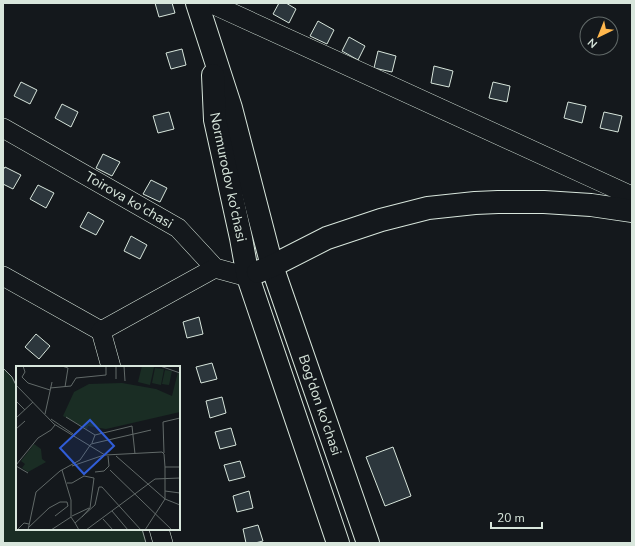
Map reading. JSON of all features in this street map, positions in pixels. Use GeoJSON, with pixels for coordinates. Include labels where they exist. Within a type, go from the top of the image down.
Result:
{"type":"FeatureCollection","features":[{"type":"Feature","properties":{"kind":"main road","name":"Normurodov ko'chasi"},"geometry":{"type":"LineString","coordinates":[[197,3],[231,108],[272,266]]}},
{"type":"Feature","properties":{"kind":"main road","name":"Normurodov ko'chasi"},"geometry":{"type":"LineString","coordinates":[[213,52],[215,120],[248,276]]}},
{"type":"Feature","properties":{"kind":"main road"},"geometry":{"type":"LineString","coordinates":[[248,276],[272,266],[336,234],[381,220],[428,208],[498,202],[544,202],[591,205],[632,211]]}},
{"type":"Feature","properties":{"kind":"main road","name":"Bog'don ko'chasi"},"geometry":{"type":"LineString","coordinates":[[272,266],[368,543]]}},
{"type":"Feature","properties":{"kind":"main road","name":"Bog'don ko'chasi"},"geometry":{"type":"LineString","coordinates":[[248,276],[338,543]]}},
{"type":"Feature","properties":{"kind":"street"},"geometry":{"type":"LineString","coordinates":[[210,3],[632,196]]}},
{"type":"Feature","properties":{"kind":"street","name":"Toirova ko'chasi"},"geometry":{"type":"LineString","coordinates":[[3,128],[178,228],[215,268]]}},
{"type":"Feature","properties":{"kind":"street"},"geometry":{"type":"LineString","coordinates":[[101,331],[215,268],[248,276]]}},
{"type":"Feature","properties":{"kind":"street"},"geometry":{"type":"LineString","coordinates":[[3,276],[101,331],[111,366]]}},
{"type":"Feature","properties":{"kind":"street"},"geometry":{"type":"LineString","coordinates":[[159,530],[163,543]]}},
{"type":"Feature","properties":{"kind":"green space"},"geometry":{"type":"Polygon","coordinates":[[[3,368],[12,377],[16,385],[16,530],[142,530],[146,543],[3,543],[3,368]]]}},
{"type":"Feature","properties":{"kind":"building"},"geometry":{"type":"Polygon","coordinates":[[[155,3],[172,3],[175,13],[159,17],[155,3]]]}},
{"type":"Feature","properties":{"kind":"building"},"geometry":{"type":"Polygon","coordinates":[[[279,3],[286,3],[296,9],[289,23],[273,14],[279,3]]]}},
{"type":"Feature","properties":{"kind":"building"},"geometry":{"type":"Polygon","coordinates":[[[318,21],[334,30],[327,44],[310,36],[318,21]]]}},
{"type":"Feature","properties":{"kind":"building"},"geometry":{"type":"Polygon","coordinates":[[[349,37],[365,46],[358,60],[342,51],[349,37]]]}},
{"type":"Feature","properties":{"kind":"building"},"geometry":{"type":"Polygon","coordinates":[[[182,49],[186,65],[171,69],[166,53],[182,49]]]}},
{"type":"Feature","properties":{"kind":"building"},"geometry":{"type":"Polygon","coordinates":[[[378,51],[396,56],[392,72],[374,68],[378,51]]]}},
{"type":"Feature","properties":{"kind":"building"},"geometry":{"type":"Polygon","coordinates":[[[434,66],[453,71],[449,87],[431,83],[434,66]]]}},
{"type":"Feature","properties":{"kind":"building"},"geometry":{"type":"Polygon","coordinates":[[[21,82],[37,90],[30,104],[14,96],[21,82]]]}},
{"type":"Feature","properties":{"kind":"building"},"geometry":{"type":"Polygon","coordinates":[[[493,82],[510,86],[507,102],[489,98],[493,82]]]}},
{"type":"Feature","properties":{"kind":"building"},"geometry":{"type":"Polygon","coordinates":[[[568,102],[586,106],[582,123],[564,118],[568,102]]]}},
{"type":"Feature","properties":{"kind":"building"},"geometry":{"type":"Polygon","coordinates":[[[62,104],[78,112],[71,127],[55,118],[62,104]]]}},
{"type":"Feature","properties":{"kind":"building"},"geometry":{"type":"Polygon","coordinates":[[[169,112],[174,129],[158,133],[153,116],[169,112]]]}},
{"type":"Feature","properties":{"kind":"building"},"geometry":{"type":"Polygon","coordinates":[[[604,112],[622,116],[618,132],[600,128],[604,112]]]}},
{"type":"Feature","properties":{"kind":"building"},"geometry":{"type":"Polygon","coordinates":[[[103,154],[120,162],[112,176],[96,168],[103,154]]]}},
{"type":"Feature","properties":{"kind":"building"},"geometry":{"type":"Polygon","coordinates":[[[5,167],[21,175],[13,189],[3,184],[3,170],[5,167]]]}},
{"type":"Feature","properties":{"kind":"building"},"geometry":{"type":"Polygon","coordinates":[[[151,180],[167,188],[160,202],[143,194],[151,180]]]}},
{"type":"Feature","properties":{"kind":"building"},"geometry":{"type":"Polygon","coordinates":[[[38,185],[54,193],[46,208],[30,199],[38,185]]]}},
{"type":"Feature","properties":{"kind":"building"},"geometry":{"type":"Polygon","coordinates":[[[88,212],[104,221],[96,235],[80,227],[88,212]]]}},
{"type":"Feature","properties":{"kind":"building"},"geometry":{"type":"Polygon","coordinates":[[[131,236],[147,245],[140,259],[124,251],[131,236]]]}},
{"type":"Feature","properties":{"kind":"building"},"geometry":{"type":"Polygon","coordinates":[[[199,317],[203,334],[187,338],[183,322],[199,317]]]}},
{"type":"Feature","properties":{"kind":"building"},"geometry":{"type":"Polygon","coordinates":[[[36,334],[50,346],[39,359],[25,347],[36,334]]]}},
{"type":"Feature","properties":{"kind":"building"},"geometry":{"type":"Polygon","coordinates":[[[212,363],[217,379],[201,383],[196,367],[212,363]]]}},
{"type":"Feature","properties":{"kind":"building"},"geometry":{"type":"Polygon","coordinates":[[[222,397],[226,413],[210,418],[206,401],[222,397]]]}},
{"type":"Feature","properties":{"kind":"building"},"geometry":{"type":"Polygon","coordinates":[[[231,428],[236,445],[220,449],[215,432],[231,428]]]}},
{"type":"Feature","properties":{"kind":"building"},"geometry":{"type":"Polygon","coordinates":[[[393,447],[411,496],[385,506],[366,457],[393,447]]]}},
{"type":"Feature","properties":{"kind":"building"},"geometry":{"type":"Polygon","coordinates":[[[240,461],[245,477],[229,481],[224,465],[240,461]]]}},
{"type":"Feature","properties":{"kind":"building"},"geometry":{"type":"Polygon","coordinates":[[[249,491],[253,508],[237,512],[233,496],[249,491]]]}},
{"type":"Feature","properties":{"kind":"building"},"geometry":{"type":"Polygon","coordinates":[[[258,525],[263,541],[246,543],[243,529],[258,525]]]}}]}
